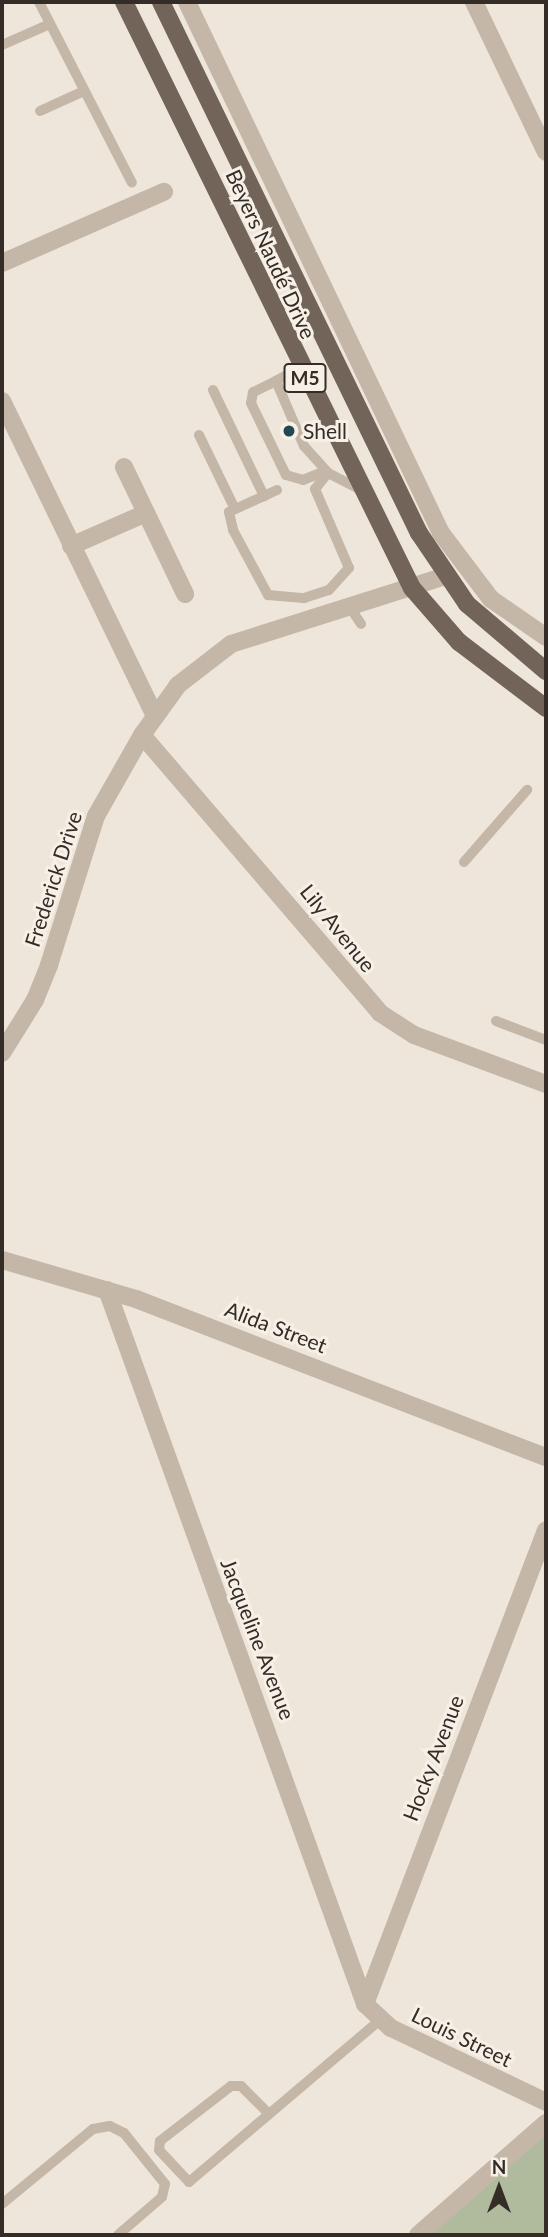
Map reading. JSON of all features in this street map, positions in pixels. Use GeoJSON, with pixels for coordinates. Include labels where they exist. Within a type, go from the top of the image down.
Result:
{"type":"FeatureCollection","features":[{"type":"Feature","properties":{"kind":"main road","name":"Beyers Naudé Drive"},"geometry":{"type":"LineString","coordinates":[[124,2],[300,368],[412,588],[459,642],[546,708]]}},
{"type":"Feature","properties":{"kind":"main road","name":"Beyers Naudé Drive"},"geometry":{"type":"LineString","coordinates":[[161,2],[419,533],[444,576],[497,634],[546,671]]}},
{"type":"Feature","properties":{"kind":"street","name":"Beyers Naudé Drive"},"geometry":{"type":"LineString","coordinates":[[187,2],[441,533],[491,599],[546,637]]}},
{"type":"Feature","properties":{"kind":"street"},"geometry":{"type":"LineString","coordinates":[[474,2],[546,152]]}},
{"type":"Feature","properties":{"kind":"street"},"geometry":{"type":"LineString","coordinates":[[2,263],[164,192]]}},
{"type":"Feature","properties":{"kind":"street"},"geometry":{"type":"LineString","coordinates":[[2,401],[155,716]]}},
{"type":"Feature","properties":{"kind":"street"},"geometry":{"type":"LineString","coordinates":[[124,467],[185,594]]}},
{"type":"Feature","properties":{"kind":"street"},"geometry":{"type":"LineString","coordinates":[[71,545],[146,513]]}},
{"type":"Feature","properties":{"kind":"street","name":"Frederick Drive"},"geometry":{"type":"LineString","coordinates":[[2,1053],[35,1000],[90,831],[142,735],[194,670],[231,644],[277,626],[351,609],[444,576]]}},
{"type":"Feature","properties":{"kind":"street","name":"Lily Avenue"},"geometry":{"type":"LineString","coordinates":[[142,735],[223,824],[380,1013],[414,1035],[546,1084]]}},
{"type":"Feature","properties":{"kind":"street","name":"Alida Street"},"geometry":{"type":"LineString","coordinates":[[2,1260],[107,1290],[541,1451]]}},
{"type":"Feature","properties":{"kind":"street","name":"Jacqueline Avenue"},"geometry":{"type":"LineString","coordinates":[[107,1290],[365,2004]]}},
{"type":"Feature","properties":{"kind":"street","name":"Hocky Avenue"},"geometry":{"type":"LineString","coordinates":[[365,2004],[546,1530]]}},
{"type":"Feature","properties":{"kind":"street","name":"Louis Street"},"geometry":{"type":"LineString","coordinates":[[365,2004],[380,2020],[546,2102]]}},
{"type":"Feature","properties":{"kind":"street"},"geometry":{"type":"LineString","coordinates":[[418,2235],[546,2123]]}},
{"type":"Feature","properties":{"kind":"lane"},"geometry":{"type":"LineString","coordinates":[[39,2],[131,183]]}},
{"type":"Feature","properties":{"kind":"lane"},"geometry":{"type":"LineString","coordinates":[[2,45],[50,24]]}},
{"type":"Feature","properties":{"kind":"lane"},"geometry":{"type":"LineString","coordinates":[[40,111],[84,91]]}},
{"type":"Feature","properties":{"kind":"lane"},"geometry":{"type":"LineString","coordinates":[[300,368],[253,392],[251,403],[286,475],[303,480],[326,472]]}},
{"type":"Feature","properties":{"kind":"lane"},"geometry":{"type":"LineString","coordinates":[[276,381],[309,454],[326,472],[362,490]]}},
{"type":"Feature","properties":{"kind":"lane"},"geometry":{"type":"LineString","coordinates":[[213,390],[264,496]]}},
{"type":"Feature","properties":{"kind":"lane"},"geometry":{"type":"LineString","coordinates":[[199,435],[235,509]]}},
{"type":"Feature","properties":{"kind":"lane"},"geometry":{"type":"LineString","coordinates":[[277,490],[229,512],[229,519],[268,595],[304,598],[329,590],[349,568],[315,489],[326,472]]}},
{"type":"Feature","properties":{"kind":"lane"},"geometry":{"type":"LineString","coordinates":[[351,609],[361,624]]}},
{"type":"Feature","properties":{"kind":"lane"},"geometry":{"type":"LineString","coordinates":[[464,862],[527,790]]}},
{"type":"Feature","properties":{"kind":"lane"},"geometry":{"type":"LineString","coordinates":[[496,1021],[546,1040]]}},
{"type":"Feature","properties":{"kind":"lane"},"geometry":{"type":"LineString","coordinates":[[268,2113],[241,2085],[231,2086],[160,2141],[159,2150],[189,2182],[380,2020]]}},
{"type":"Feature","properties":{"kind":"lane"},"geometry":{"type":"LineString","coordinates":[[2,2204],[93,2129],[110,2126],[124,2133],[165,2184],[162,2197],[118,2235]]}},
{"type":"Feature","properties":{"kind":"green space"},"geometry":{"type":"Polygon","coordinates":[[[546,2123],[546,2235],[417,2235],[546,2123]]]}},
{"type":"Feature","properties":{"kind":"place","name":"Shell"},"geometry":{"type":"Point","coordinates":[289,431]}}]}
